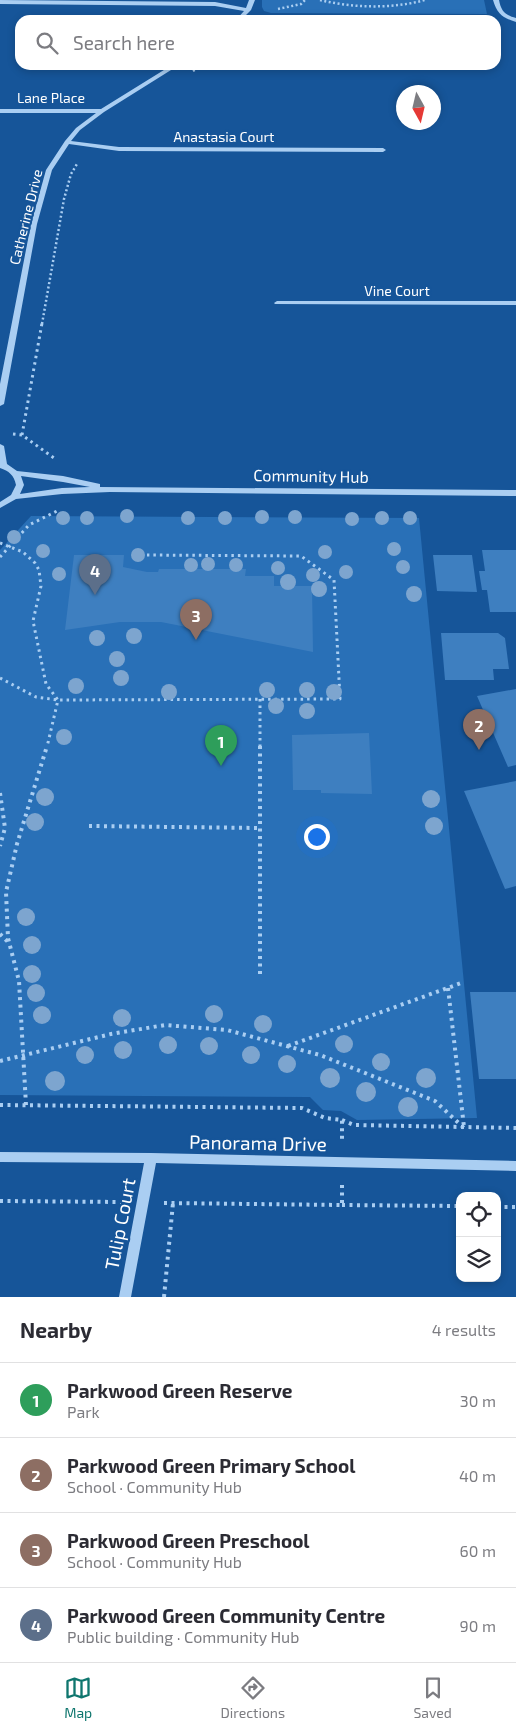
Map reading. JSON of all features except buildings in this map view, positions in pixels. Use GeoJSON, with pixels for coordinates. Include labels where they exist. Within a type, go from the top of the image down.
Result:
{"type":"FeatureCollection","features":[{"type":"Feature","properties":{"kind":"street"},"geometry":{"type":"LineString","coordinates":[[244,15],[252,0]]}},
{"type":"Feature","properties":{"kind":"street"},"geometry":{"type":"LineString","coordinates":[[496,0],[498,11],[503,17],[516,20]]}},
{"type":"Feature","properties":{"kind":"street"},"geometry":{"type":"LineString","coordinates":[[0,2],[214,4],[248,10]]}},
{"type":"Feature","properties":{"kind":"street","name":"Catherine Drive"},"geometry":{"type":"LineString","coordinates":[[0,404],[34,224],[49,170],[78,129],[102,111],[168,70]]}},
{"type":"Feature","properties":{"kind":"street","name":"Lane Place"},"geometry":{"type":"LineString","coordinates":[[0,111],[102,111]]}},
{"type":"Feature","properties":{"kind":"street","name":"Anastasia Court"},"geometry":{"type":"LineString","coordinates":[[67,142],[119,149],[383,150]]}},
{"type":"Feature","properties":{"kind":"street","name":"Vine Court"},"geometry":{"type":"LineString","coordinates":[[277,303],[516,303]]}},
{"type":"Feature","properties":{"kind":"street"},"geometry":{"type":"LineString","coordinates":[[0,446],[2,465],[16,473],[20,485],[14,497],[0,505]]}},
{"type":"Feature","properties":{"kind":"street","name":"Community Hub"},"geometry":{"type":"LineString","coordinates":[[16,473],[63,479],[110,489]]}},
{"type":"Feature","properties":{"kind":"street","name":"Community Hub"},"geometry":{"type":"LineString","coordinates":[[14,497],[110,489],[515,493]]}},
{"type":"Feature","properties":{"kind":"street","name":"Panorama Drive"},"geometry":{"type":"LineString","coordinates":[[0,1157],[151,1158],[516,1166]]}},
{"type":"Feature","properties":{"kind":"street","name":"Tulip Court"},"geometry":{"type":"LineString","coordinates":[[126,1297],[151,1158]]}},
{"type":"Feature","properties":{"kind":"path"},"geometry":{"type":"LineString","coordinates":[[264,15],[266,12],[301,4],[305,0]]}},
{"type":"Feature","properties":{"kind":"path"},"geometry":{"type":"LineString","coordinates":[[320,0],[347,4],[399,4],[425,0]]}},
{"type":"Feature","properties":{"kind":"path"},"geometry":{"type":"LineString","coordinates":[[22,435],[64,199],[71,174],[81,156],[90,146]]}},
{"type":"Feature","properties":{"kind":"path"},"geometry":{"type":"LineString","coordinates":[[0,544],[9,545],[34,562],[42,573],[41,586],[33,617],[46,683],[58,700],[52,731],[17,844],[6,892],[9,943],[19,982],[26,1105]]}},
{"type":"Feature","properties":{"kind":"path"},"geometry":{"type":"LineString","coordinates":[[0,557],[9,545]]}},
{"type":"Feature","properties":{"kind":"path"},"geometry":{"type":"LineString","coordinates":[[0,678],[36,697],[58,700],[340,699],[334,580],[324,571],[301,556],[147,555]]}},
{"type":"Feature","properties":{"kind":"path"},"geometry":{"type":"LineString","coordinates":[[260,699],[260,974]]}},
{"type":"Feature","properties":{"kind":"path"},"geometry":{"type":"LineString","coordinates":[[0,794],[5,828],[0,846]]}},
{"type":"Feature","properties":{"kind":"path"},"geometry":{"type":"LineString","coordinates":[[89,826],[260,828]]}},
{"type":"Feature","properties":{"kind":"path"},"geometry":{"type":"LineString","coordinates":[[0,934],[9,943]]}},
{"type":"Feature","properties":{"kind":"path"},"geometry":{"type":"LineString","coordinates":[[287,1046],[464,982]]}},
{"type":"Feature","properties":{"kind":"path"},"geometry":{"type":"LineString","coordinates":[[448,988],[464,1128]]}},
{"type":"Feature","properties":{"kind":"path"},"geometry":{"type":"LineString","coordinates":[[0,1061],[111,1034],[165,1025],[227,1030],[320,1056],[434,1101],[464,1128]]}},
{"type":"Feature","properties":{"kind":"path"},"geometry":{"type":"LineString","coordinates":[[342,1120],[354,1125],[516,1128]]}},
{"type":"Feature","properties":{"kind":"path"},"geometry":{"type":"LineString","coordinates":[[164,1297],[173,1203]]}},
{"type":"Feature","properties":{"kind":"path"},"geometry":{"type":"LineString","coordinates":[[342,1205],[456,1206]]}},
{"type":"Feature","properties":{"kind":"path"},"geometry":{"type":"LineString","coordinates":[[501,1207],[516,1207]]}},
{"type":"Feature","properties":{"kind":"shaded area"},"geometry":{"type":"Polygon","coordinates":[[[262,0],[484,0],[487,14],[271,13],[264,11],[262,0]]]}},
{"type":"Feature","properties":{"kind":"shaded area"},"geometry":{"type":"Polygon","coordinates":[[[31,516],[419,518],[477,1118],[357,1120],[341,1111],[323,1110],[310,1097],[0,1095],[0,550],[31,516]]]}},
{"type":"Feature","properties":{"kind":"place","name":"Parkwood Green Community Centre"},"geometry":{"type":"Point","coordinates":[95,595]}},
{"type":"Feature","properties":{"kind":"place","name":"Parkwood Green Preschool"},"geometry":{"type":"Point","coordinates":[196,640]}},
{"type":"Feature","properties":{"kind":"place","name":"Parkwood Green Primary School"},"geometry":{"type":"Point","coordinates":[479,750]}},
{"type":"Feature","properties":{"kind":"place","name":"Parkwood Green Reserve"},"geometry":{"type":"Point","coordinates":[221,766]}}]}
